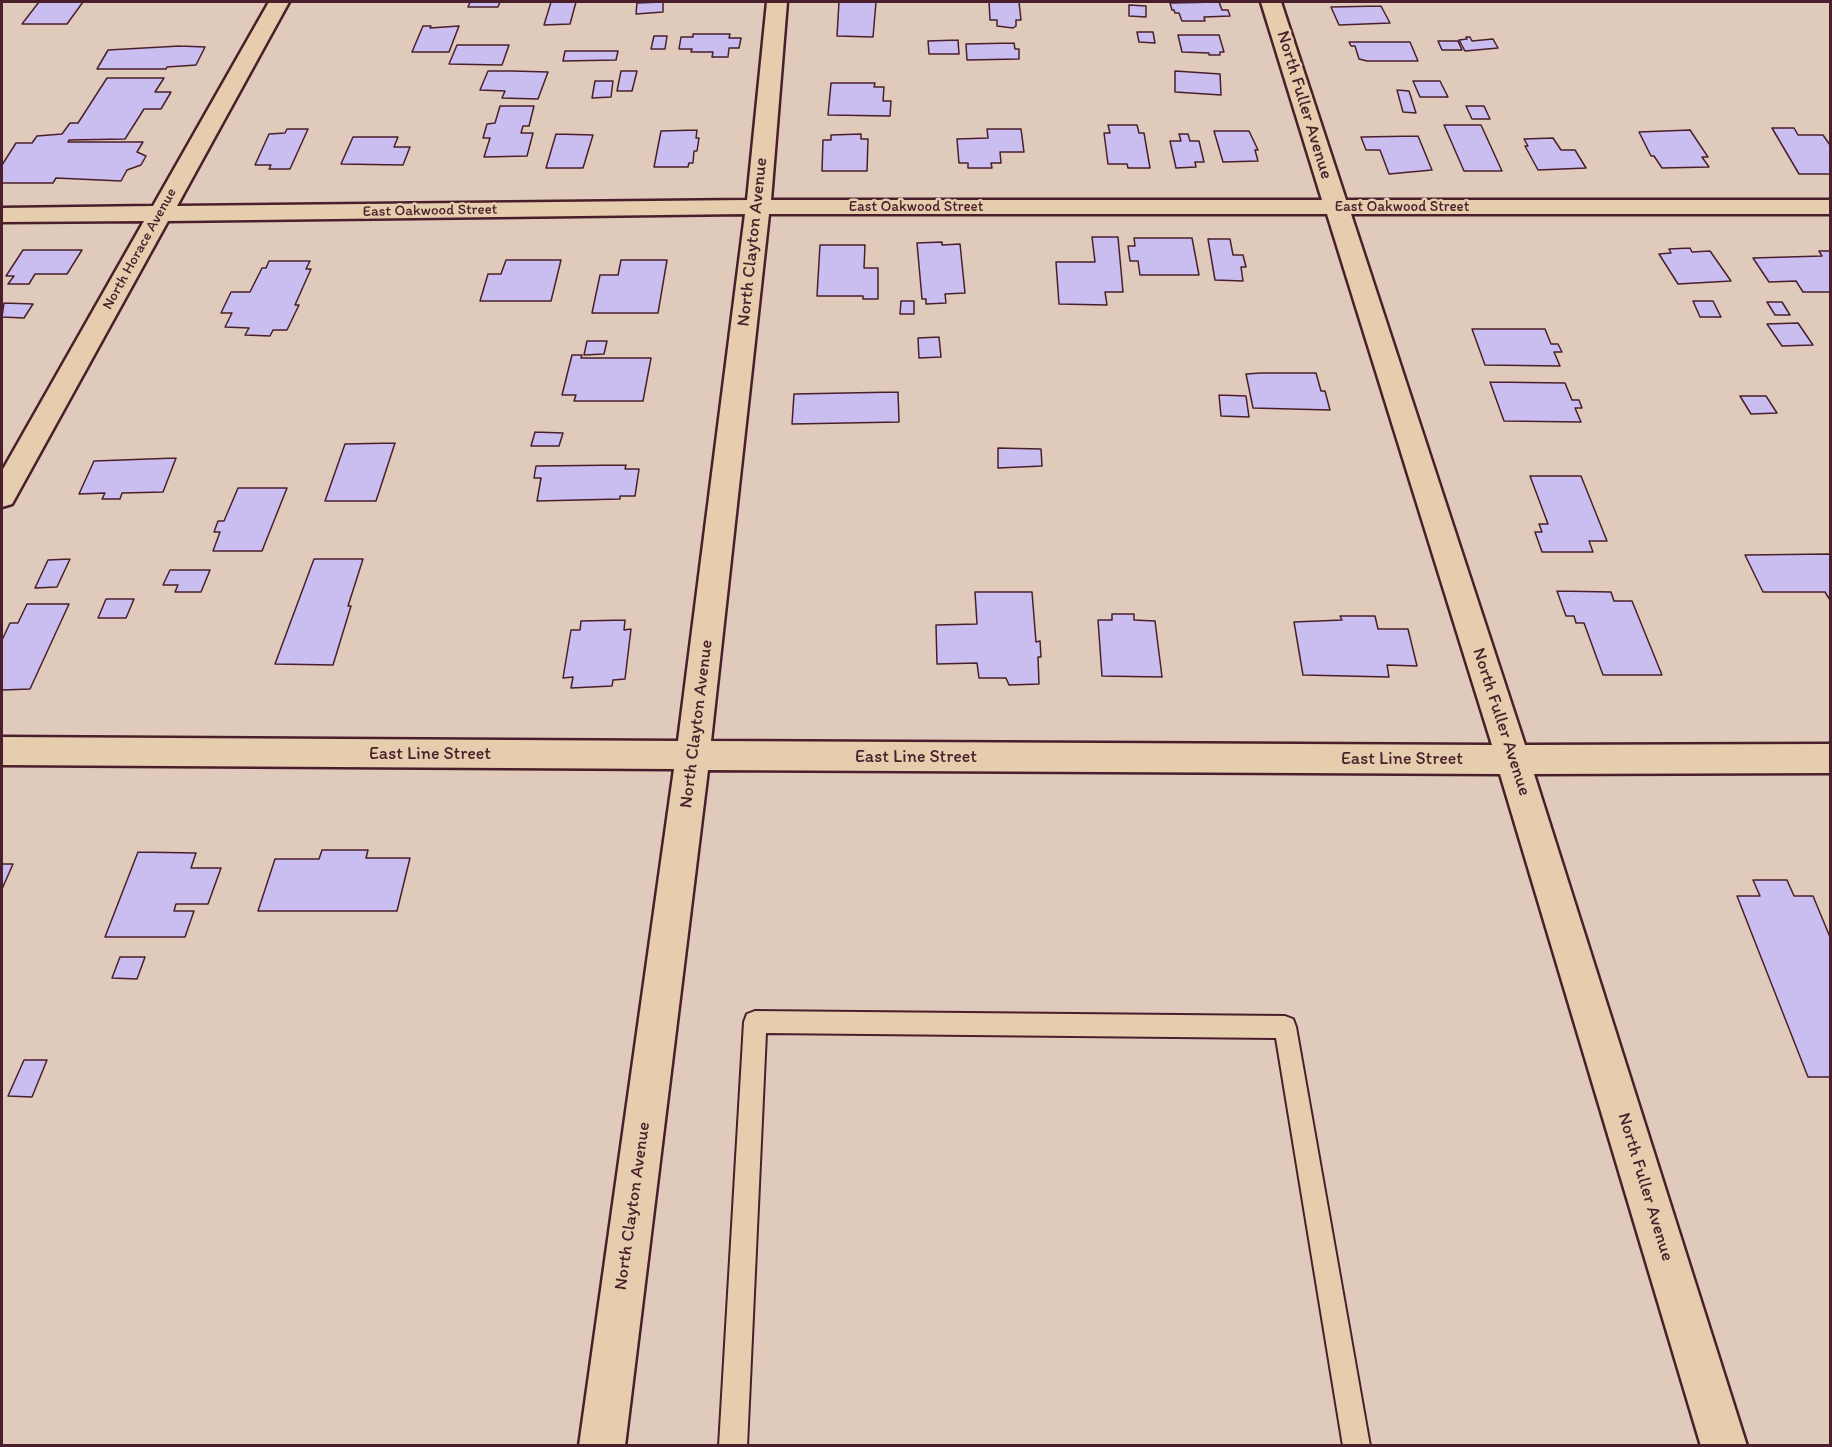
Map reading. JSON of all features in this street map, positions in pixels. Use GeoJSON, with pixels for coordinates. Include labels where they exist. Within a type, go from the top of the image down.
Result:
{"type":"FeatureCollection","features":[{"type":"Feature","properties":{"kind":"street","name":"North Horace Avenue"},"geometry":{"type":"LineString","coordinates":[[2,496],[279,2]]}},
{"type":"Feature","properties":{"kind":"street","name":"North Clayton Avenue"},"geometry":{"type":"LineString","coordinates":[[602,1446],[693,756],[758,207],[777,2]]}},
{"type":"Feature","properties":{"kind":"street","name":"North Fuller Avenue"},"geometry":{"type":"LineString","coordinates":[[1271,2],[1513,760],[1724,1446]]}},
{"type":"Feature","properties":{"kind":"street","name":"East Oakwood Street"},"geometry":{"type":"LineString","coordinates":[[2,215],[758,207],[1830,207]]}},
{"type":"Feature","properties":{"kind":"street","name":"East Line Street"},"geometry":{"type":"LineString","coordinates":[[2,751],[1513,760],[1830,758]]}},
{"type":"Feature","properties":{"kind":"lane"},"geometry":{"type":"LineString","coordinates":[[733,1446],[755,1022],[1285,1027],[1357,1446]]}},
{"type":"Feature","properties":{"kind":"building"},"geometry":{"type":"Polygon","coordinates":[[[39,2],[83,2],[67,24],[22,24],[39,2]]]}},
{"type":"Feature","properties":{"kind":"building"},"geometry":{"type":"Polygon","coordinates":[[[470,2],[500,2],[498,7],[468,7],[470,2]]]}},
{"type":"Feature","properties":{"kind":"building"},"geometry":{"type":"Polygon","coordinates":[[[551,2],[576,2],[570,24],[544,25],[551,2]]]}},
{"type":"Feature","properties":{"kind":"building"},"geometry":{"type":"Polygon","coordinates":[[[663,2],[663,12],[636,14],[637,3],[663,2]]]}},
{"type":"Feature","properties":{"kind":"building"},"geometry":{"type":"Polygon","coordinates":[[[839,2],[876,2],[873,37],[837,36],[839,2]]]}},
{"type":"Feature","properties":{"kind":"building"},"geometry":{"type":"Polygon","coordinates":[[[989,2],[1019,2],[1021,20],[1016,20],[1016,26],[1013,28],[997,26],[997,20],[990,20],[989,2]]]}},
{"type":"Feature","properties":{"kind":"building"},"geometry":{"type":"Polygon","coordinates":[[[1219,2],[1222,10],[1228,10],[1230,16],[1204,17],[1205,21],[1182,21],[1179,13],[1172,10],[1170,3],[1219,2]]]}},
{"type":"Feature","properties":{"kind":"building"},"geometry":{"type":"Polygon","coordinates":[[[1129,5],[1146,6],[1146,17],[1129,16],[1129,5]]]}},
{"type":"Feature","properties":{"kind":"building"},"geometry":{"type":"Polygon","coordinates":[[[1381,6],[1390,23],[1339,25],[1331,7],[1381,6]]]}},
{"type":"Feature","properties":{"kind":"building"},"geometry":{"type":"Polygon","coordinates":[[[423,26],[431,26],[430,28],[459,26],[449,52],[412,52],[423,26]]]}},
{"type":"Feature","properties":{"kind":"building"},"geometry":{"type":"Polygon","coordinates":[[[1137,32],[1153,32],[1155,43],[1139,42],[1137,32]]]}},
{"type":"Feature","properties":{"kind":"building"},"geometry":{"type":"Polygon","coordinates":[[[693,34],[730,34],[729,38],[741,38],[739,48],[729,48],[728,57],[712,57],[713,52],[691,52],[692,49],[679,49],[681,37],[693,37],[693,34]]]}},
{"type":"Feature","properties":{"kind":"building"},"geometry":{"type":"Polygon","coordinates":[[[1178,35],[1219,35],[1224,52],[1220,52],[1220,55],[1209,55],[1209,53],[1182,52],[1178,35]]]}},
{"type":"Feature","properties":{"kind":"building"},"geometry":{"type":"Polygon","coordinates":[[[654,36],[667,36],[665,49],[651,49],[654,36]]]}},
{"type":"Feature","properties":{"kind":"building"},"geometry":{"type":"Polygon","coordinates":[[[1466,37],[1470,37],[1472,41],[1493,39],[1498,48],[1465,51],[1459,40],[1467,39],[1466,37]]]}},
{"type":"Feature","properties":{"kind":"building"},"geometry":{"type":"Polygon","coordinates":[[[958,40],[959,54],[929,54],[928,41],[958,40]]]}},
{"type":"Feature","properties":{"kind":"building"},"geometry":{"type":"Polygon","coordinates":[[[1438,41],[1458,41],[1462,50],[1442,50],[1438,41]]]}},
{"type":"Feature","properties":{"kind":"building"},"geometry":{"type":"Polygon","coordinates":[[[1349,42],[1410,42],[1418,61],[1359,59],[1355,46],[1351,46],[1349,42]]]}},
{"type":"Feature","properties":{"kind":"building"},"geometry":{"type":"Polygon","coordinates":[[[1014,43],[1015,49],[1019,49],[1019,59],[967,60],[966,44],[1014,43]]]}},
{"type":"Feature","properties":{"kind":"building"},"geometry":{"type":"Polygon","coordinates":[[[457,45],[509,45],[502,65],[449,64],[457,45]]]}},
{"type":"Feature","properties":{"kind":"building"},"geometry":{"type":"Polygon","coordinates":[[[205,47],[196,65],[167,67],[166,69],[97,69],[108,50],[205,47]]]}},
{"type":"Feature","properties":{"kind":"building"},"geometry":{"type":"Polygon","coordinates":[[[565,51],[618,51],[616,60],[563,61],[565,51]]]}},
{"type":"Feature","properties":{"kind":"building"},"geometry":{"type":"Polygon","coordinates":[[[488,71],[548,72],[538,99],[502,98],[505,91],[480,90],[488,71]]]}},
{"type":"Feature","properties":{"kind":"building"},"geometry":{"type":"Polygon","coordinates":[[[621,71],[637,71],[632,91],[617,91],[621,71]]]}},
{"type":"Feature","properties":{"kind":"building"},"geometry":{"type":"Polygon","coordinates":[[[1175,71],[1220,74],[1221,95],[1175,92],[1175,71]]]}},
{"type":"Feature","properties":{"kind":"building"},"geometry":{"type":"Polygon","coordinates":[[[107,78],[164,78],[155,92],[171,92],[161,109],[144,109],[125,139],[69,140],[68,142],[143,142],[137,152],[146,156],[141,165],[127,170],[121,181],[56,178],[53,183],[2,183],[2,165],[16,143],[32,143],[37,136],[62,134],[70,123],[78,123],[107,78]]]}},
{"type":"Feature","properties":{"kind":"building"},"geometry":{"type":"Polygon","coordinates":[[[595,81],[613,81],[611,97],[592,98],[595,81]]]}},
{"type":"Feature","properties":{"kind":"building"},"geometry":{"type":"Polygon","coordinates":[[[1413,81],[1440,81],[1448,97],[1420,97],[1413,81]]]}},
{"type":"Feature","properties":{"kind":"building"},"geometry":{"type":"Polygon","coordinates":[[[831,83],[875,83],[874,87],[884,87],[883,101],[891,101],[890,116],[828,115],[831,83]]]}},
{"type":"Feature","properties":{"kind":"building"},"geometry":{"type":"Polygon","coordinates":[[[1397,90],[1409,91],[1416,113],[1403,112],[1397,90]]]}},
{"type":"Feature","properties":{"kind":"building"},"geometry":{"type":"Polygon","coordinates":[[[500,106],[534,106],[529,126],[523,126],[521,133],[533,133],[527,156],[484,157],[490,138],[483,138],[487,124],[495,123],[500,106]]]}},
{"type":"Feature","properties":{"kind":"building"},"geometry":{"type":"Polygon","coordinates":[[[1466,106],[1484,106],[1490,119],[1472,119],[1466,106]]]}},
{"type":"Feature","properties":{"kind":"building"},"geometry":{"type":"Polygon","coordinates":[[[1108,125],[1137,125],[1139,133],[1144,133],[1150,168],[1128,168],[1127,164],[1108,164],[1104,133],[1110,133],[1108,125]]]}},
{"type":"Feature","properties":{"kind":"building"},"geometry":{"type":"Polygon","coordinates":[[[1444,125],[1481,125],[1502,171],[1464,171],[1444,125]]]}},
{"type":"Feature","properties":{"kind":"building"},"geometry":{"type":"Polygon","coordinates":[[[1772,128],[1794,128],[1798,135],[1823,135],[1830,145],[1830,174],[1799,174],[1772,128]]]}},
{"type":"Feature","properties":{"kind":"building"},"geometry":{"type":"Polygon","coordinates":[[[287,129],[308,129],[290,169],[269,169],[271,165],[255,165],[269,134],[285,133],[287,129]]]}},
{"type":"Feature","properties":{"kind":"building"},"geometry":{"type":"Polygon","coordinates":[[[987,129],[1021,129],[1024,152],[1000,152],[1001,163],[991,163],[992,168],[968,168],[968,163],[959,163],[957,139],[988,138],[987,129]]]}},
{"type":"Feature","properties":{"kind":"building"},"geometry":{"type":"Polygon","coordinates":[[[697,130],[696,138],[699,138],[697,151],[694,151],[693,163],[689,163],[688,167],[654,167],[661,131],[697,130]]]}},
{"type":"Feature","properties":{"kind":"building"},"geometry":{"type":"Polygon","coordinates":[[[1690,130],[1708,157],[1702,157],[1709,167],[1662,168],[1654,156],[1651,156],[1639,132],[1690,130]]]}},
{"type":"Feature","properties":{"kind":"building"},"geometry":{"type":"Polygon","coordinates":[[[1214,131],[1249,131],[1258,150],[1255,150],[1258,161],[1223,162],[1214,131]]]}},
{"type":"Feature","properties":{"kind":"building"},"geometry":{"type":"Polygon","coordinates":[[[556,134],[593,135],[583,168],[546,168],[556,134]]]}},
{"type":"Feature","properties":{"kind":"building"},"geometry":{"type":"Polygon","coordinates":[[[861,134],[861,139],[868,139],[867,171],[822,171],[823,140],[831,140],[831,135],[861,134]]]}},
{"type":"Feature","properties":{"kind":"building"},"geometry":{"type":"Polygon","coordinates":[[[1179,134],[1188,134],[1190,141],[1199,141],[1204,162],[1195,162],[1196,167],[1176,168],[1170,141],[1181,141],[1179,134]]]}},
{"type":"Feature","properties":{"kind":"building"},"geometry":{"type":"Polygon","coordinates":[[[1418,136],[1432,170],[1389,174],[1380,150],[1366,150],[1361,137],[1418,136]]]}},
{"type":"Feature","properties":{"kind":"building"},"geometry":{"type":"Polygon","coordinates":[[[353,137],[398,137],[394,147],[410,147],[403,165],[341,164],[353,137]]]}},
{"type":"Feature","properties":{"kind":"building"},"geometry":{"type":"Polygon","coordinates":[[[1553,138],[1561,150],[1575,150],[1586,168],[1538,170],[1525,146],[1528,146],[1524,139],[1553,138]]]}},
{"type":"Feature","properties":{"kind":"building"},"geometry":{"type":"Polygon","coordinates":[[[1092,237],[1118,237],[1123,292],[1105,292],[1107,305],[1059,304],[1056,262],[1095,262],[1092,237]]]}},
{"type":"Feature","properties":{"kind":"building"},"geometry":{"type":"Polygon","coordinates":[[[1134,238],[1192,238],[1199,275],[1140,275],[1138,261],[1130,261],[1128,246],[1135,246],[1134,238]]]}},
{"type":"Feature","properties":{"kind":"building"},"geometry":{"type":"Polygon","coordinates":[[[1208,239],[1230,239],[1233,255],[1243,255],[1246,267],[1241,267],[1243,281],[1215,280],[1208,239]]]}},
{"type":"Feature","properties":{"kind":"building"},"geometry":{"type":"Polygon","coordinates":[[[942,242],[942,245],[960,244],[965,293],[945,294],[946,303],[926,304],[926,299],[922,299],[917,243],[942,242]]]}},
{"type":"Feature","properties":{"kind":"building"},"geometry":{"type":"Polygon","coordinates":[[[820,245],[865,245],[864,268],[878,268],[878,299],[863,299],[863,296],[817,296],[820,245]]]}},
{"type":"Feature","properties":{"kind":"building"},"geometry":{"type":"Polygon","coordinates":[[[1690,248],[1692,252],[1710,251],[1731,281],[1678,284],[1659,254],[1671,253],[1669,249],[1690,248]]]}},
{"type":"Feature","properties":{"kind":"building"},"geometry":{"type":"Polygon","coordinates":[[[23,250],[82,250],[67,274],[35,274],[29,284],[8,284],[14,276],[6,276],[23,250]]]}},
{"type":"Feature","properties":{"kind":"building"},"geometry":{"type":"Polygon","coordinates":[[[1819,251],[1830,251],[1830,292],[1803,292],[1796,281],[1769,282],[1753,258],[1822,256],[1819,251]]]}},
{"type":"Feature","properties":{"kind":"building"},"geometry":{"type":"Polygon","coordinates":[[[506,260],[561,260],[551,301],[480,301],[488,274],[501,274],[506,260]]]}},
{"type":"Feature","properties":{"kind":"building"},"geometry":{"type":"Polygon","coordinates":[[[621,260],[667,260],[658,313],[592,313],[600,275],[618,275],[621,260]]]}},
{"type":"Feature","properties":{"kind":"building"},"geometry":{"type":"Polygon","coordinates":[[[269,261],[310,261],[306,269],[311,269],[295,305],[299,305],[287,330],[273,330],[270,336],[245,335],[249,328],[225,327],[232,313],[221,313],[231,292],[250,292],[262,268],[266,268],[269,261]]]}},
{"type":"Feature","properties":{"kind":"building"},"geometry":{"type":"Polygon","coordinates":[[[901,301],[914,301],[914,314],[900,314],[901,301]]]}},
{"type":"Feature","properties":{"kind":"building"},"geometry":{"type":"Polygon","coordinates":[[[1693,301],[1713,301],[1721,317],[1700,317],[1693,301]]]}},
{"type":"Feature","properties":{"kind":"building"},"geometry":{"type":"Polygon","coordinates":[[[1767,302],[1782,302],[1790,315],[1775,315],[1767,302]]]}},
{"type":"Feature","properties":{"kind":"building"},"geometry":{"type":"Polygon","coordinates":[[[4,303],[33,304],[24,318],[2,317],[4,303]]]}},
{"type":"Feature","properties":{"kind":"building"},"geometry":{"type":"Polygon","coordinates":[[[1798,323],[1813,345],[1782,346],[1767,324],[1798,323]]]}},
{"type":"Feature","properties":{"kind":"building"},"geometry":{"type":"Polygon","coordinates":[[[1472,329],[1545,329],[1551,344],[1558,344],[1562,352],[1554,352],[1560,366],[1485,365],[1472,329]]]}},
{"type":"Feature","properties":{"kind":"building"},"geometry":{"type":"Polygon","coordinates":[[[939,337],[941,357],[919,358],[918,338],[939,337]]]}},
{"type":"Feature","properties":{"kind":"building"},"geometry":{"type":"Polygon","coordinates":[[[587,341],[607,341],[604,354],[584,355],[587,341]]]}},
{"type":"Feature","properties":{"kind":"building"},"geometry":{"type":"Polygon","coordinates":[[[572,355],[582,355],[581,358],[651,358],[643,401],[574,401],[576,395],[562,395],[572,355]]]}},
{"type":"Feature","properties":{"kind":"building"},"geometry":{"type":"Polygon","coordinates":[[[1316,373],[1321,391],[1325,391],[1330,410],[1253,408],[1246,374],[1316,373]]]}},
{"type":"Feature","properties":{"kind":"building"},"geometry":{"type":"Polygon","coordinates":[[[1490,382],[1565,383],[1572,400],[1579,400],[1582,408],[1575,408],[1581,422],[1504,421],[1490,382]]]}},
{"type":"Feature","properties":{"kind":"building"},"geometry":{"type":"Polygon","coordinates":[[[898,392],[899,422],[792,424],[794,394],[898,392]]]}},
{"type":"Feature","properties":{"kind":"building"},"geometry":{"type":"Polygon","coordinates":[[[1219,395],[1246,396],[1249,417],[1221,416],[1219,395]]]}},
{"type":"Feature","properties":{"kind":"building"},"geometry":{"type":"Polygon","coordinates":[[[1740,396],[1766,396],[1777,413],[1751,414],[1740,396]]]}},
{"type":"Feature","properties":{"kind":"building"},"geometry":{"type":"Polygon","coordinates":[[[535,432],[563,433],[559,446],[531,446],[535,432]]]}},
{"type":"Feature","properties":{"kind":"building"},"geometry":{"type":"Polygon","coordinates":[[[395,443],[376,501],[325,501],[345,444],[395,443]]]}},
{"type":"Feature","properties":{"kind":"building"},"geometry":{"type":"Polygon","coordinates":[[[998,448],[1041,449],[1042,466],[998,468],[998,448]]]}},
{"type":"Feature","properties":{"kind":"building"},"geometry":{"type":"Polygon","coordinates":[[[176,458],[163,492],[122,493],[120,499],[102,499],[105,493],[79,494],[94,461],[176,458]]]}},
{"type":"Feature","properties":{"kind":"building"},"geometry":{"type":"Polygon","coordinates":[[[626,465],[625,469],[639,469],[635,496],[620,496],[620,499],[537,501],[541,478],[534,478],[536,466],[626,465]]]}},
{"type":"Feature","properties":{"kind":"building"},"geometry":{"type":"Polygon","coordinates":[[[1530,476],[1581,476],[1607,541],[1589,541],[1593,552],[1542,552],[1535,532],[1542,532],[1539,524],[1548,524],[1530,476]]]}},
{"type":"Feature","properties":{"kind":"building"},"geometry":{"type":"Polygon","coordinates":[[[238,488],[287,488],[262,551],[213,551],[220,532],[214,532],[218,521],[224,521],[238,488]]]}},
{"type":"Feature","properties":{"kind":"building"},"geometry":{"type":"Polygon","coordinates":[[[1830,554],[1830,600],[1825,592],[1763,592],[1745,555],[1830,554]]]}},
{"type":"Feature","properties":{"kind":"building"},"geometry":{"type":"Polygon","coordinates":[[[70,559],[57,587],[35,588],[48,560],[70,559]]]}},
{"type":"Feature","properties":{"kind":"building"},"geometry":{"type":"Polygon","coordinates":[[[314,559],[363,559],[333,665],[275,664],[314,559]]]}},
{"type":"Feature","properties":{"kind":"building"},"geometry":{"type":"Polygon","coordinates":[[[170,570],[210,570],[201,592],[175,592],[178,585],[163,585],[170,570]]]}},
{"type":"Feature","properties":{"kind":"building"},"geometry":{"type":"Polygon","coordinates":[[[1557,591],[1611,592],[1614,601],[1632,601],[1662,675],[1603,675],[1584,623],[1576,623],[1574,616],[1566,616],[1557,591]]]}},
{"type":"Feature","properties":{"kind":"building"},"geometry":{"type":"Polygon","coordinates":[[[975,592],[1032,592],[1036,642],[1040,641],[1039,684],[1009,685],[1006,678],[979,678],[977,663],[937,664],[936,625],[977,624],[975,592]]]}},
{"type":"Feature","properties":{"kind":"building"},"geometry":{"type":"Polygon","coordinates":[[[106,599],[134,599],[126,618],[98,618],[106,599]]]}},
{"type":"Feature","properties":{"kind":"building"},"geometry":{"type":"Polygon","coordinates":[[[27,604],[69,604],[30,689],[2,690],[2,640],[10,623],[18,623],[27,604]]]}},
{"type":"Feature","properties":{"kind":"building"},"geometry":{"type":"Polygon","coordinates":[[[1112,614],[1134,614],[1134,620],[1155,621],[1162,677],[1102,676],[1098,620],[1112,620],[1112,614]]]}},
{"type":"Feature","properties":{"kind":"building"},"geometry":{"type":"Polygon","coordinates":[[[1340,616],[1375,616],[1378,629],[1408,629],[1417,666],[1387,665],[1389,677],[1303,675],[1294,622],[1342,620],[1340,616]]]}},
{"type":"Feature","properties":{"kind":"building"},"geometry":{"type":"Polygon","coordinates":[[[625,620],[624,630],[631,629],[625,679],[613,680],[612,686],[571,688],[573,677],[563,678],[571,630],[580,630],[581,621],[625,620]]]}},
{"type":"Feature","properties":{"kind":"building"},"geometry":{"type":"Polygon","coordinates":[[[322,850],[368,850],[366,858],[410,858],[397,911],[258,911],[275,859],[319,859],[322,850]]]}},
{"type":"Feature","properties":{"kind":"building"},"geometry":{"type":"Polygon","coordinates":[[[138,852],[196,853],[191,868],[221,868],[208,904],[176,904],[174,911],[194,911],[185,937],[105,937],[138,852]]]}},
{"type":"Feature","properties":{"kind":"building"},"geometry":{"type":"Polygon","coordinates":[[[2,864],[13,864],[2,889],[2,864]]]}},
{"type":"Feature","properties":{"kind":"building"},"geometry":{"type":"Polygon","coordinates":[[[1753,880],[1787,880],[1794,896],[1813,896],[1830,937],[1830,1077],[1808,1077],[1737,896],[1760,896],[1753,880]]]}},
{"type":"Feature","properties":{"kind":"building"},"geometry":{"type":"Polygon","coordinates":[[[120,957],[145,957],[137,979],[112,978],[120,957]]]}},
{"type":"Feature","properties":{"kind":"building"},"geometry":{"type":"Polygon","coordinates":[[[24,1060],[47,1060],[32,1097],[8,1096],[24,1060]]]}}]}
